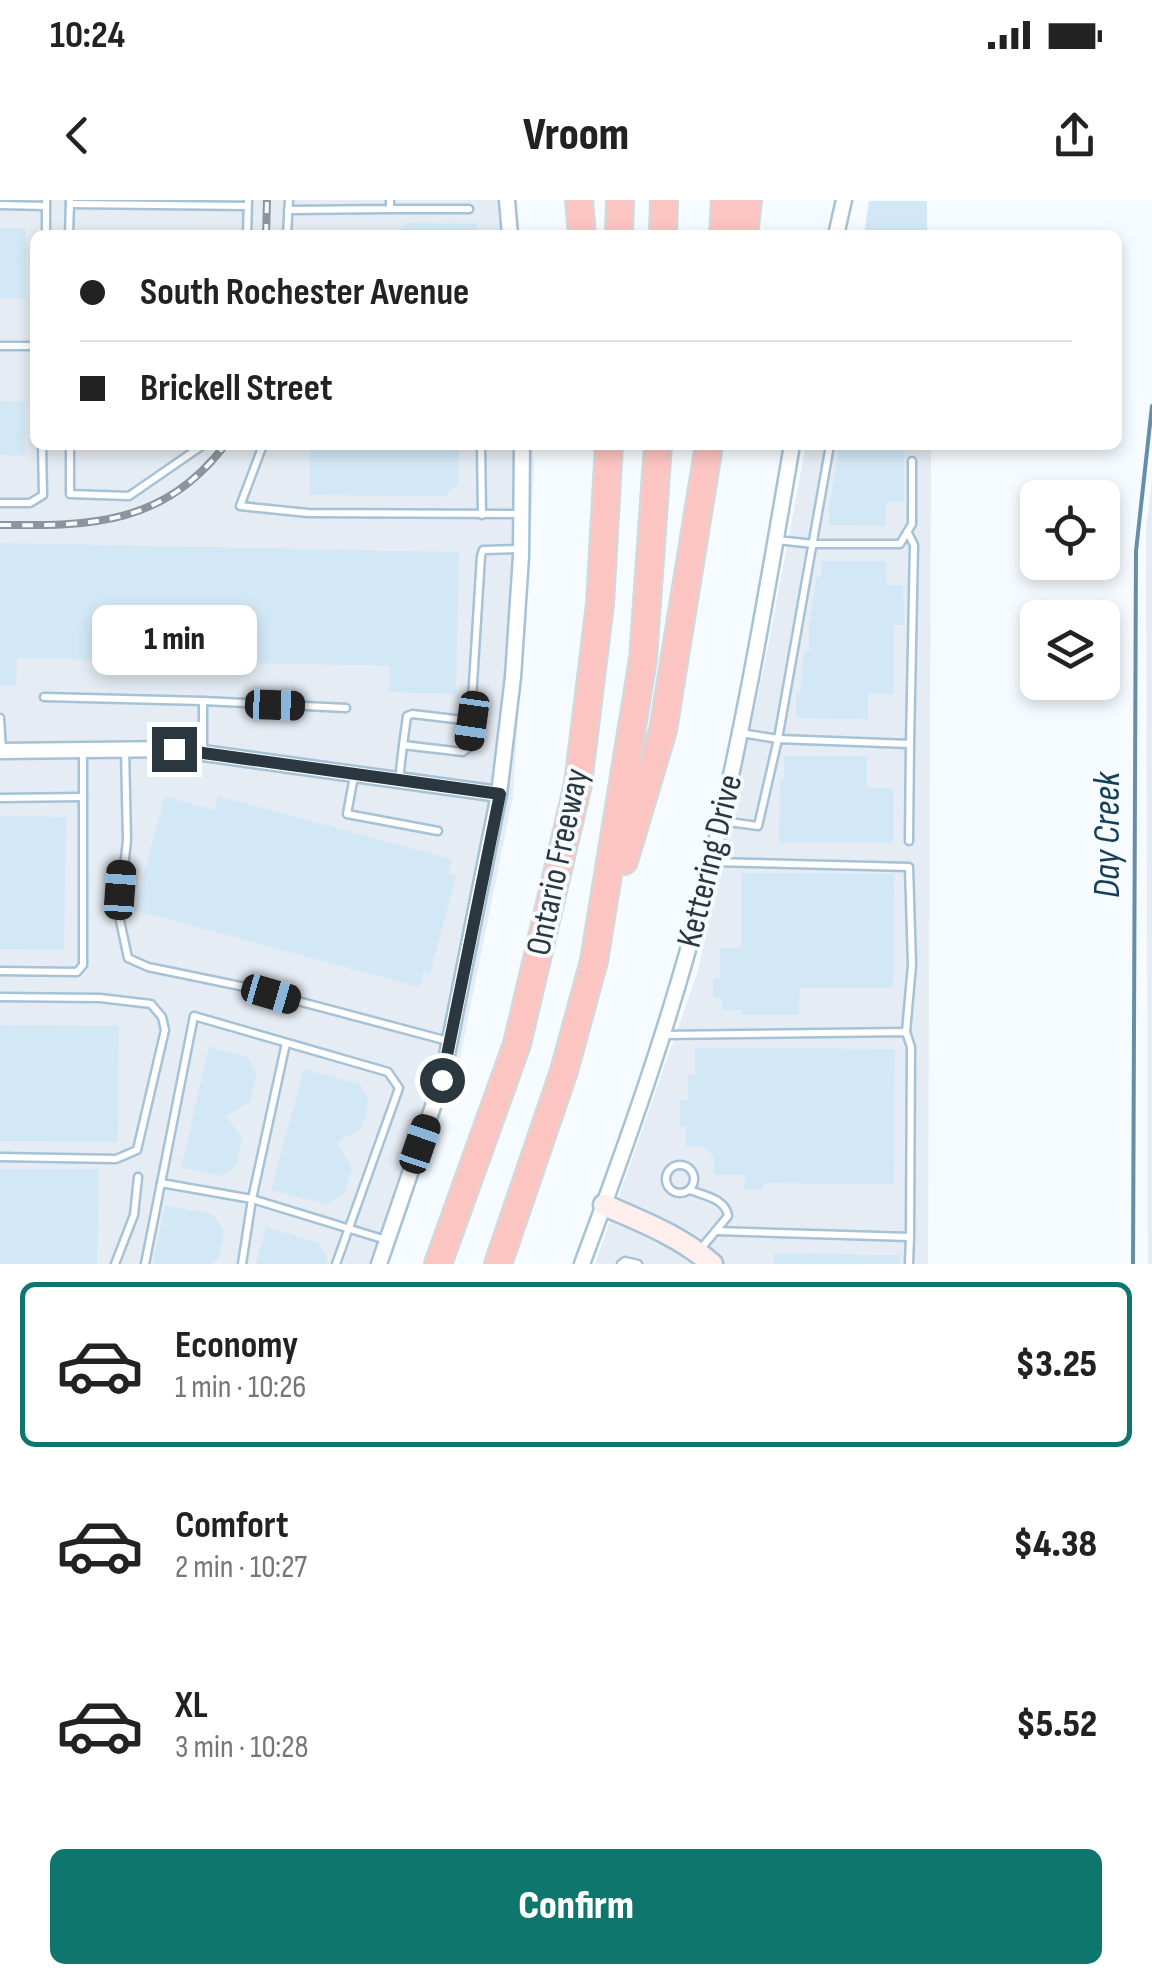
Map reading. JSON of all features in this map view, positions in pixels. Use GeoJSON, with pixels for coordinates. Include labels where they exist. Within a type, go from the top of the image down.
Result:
{"type":"FeatureCollection","features":[{"type":"Feature","properties":{"kind":"highway"},"geometry":{"type":"LineString","coordinates":[[725,230],[736,204]]}},
{"type":"Feature","properties":{"kind":"highway"},"geometry":{"type":"LineString","coordinates":[[736,204],[743,230]]}},
{"type":"Feature","properties":{"kind":"highway"},"geometry":{"type":"LineString","coordinates":[[600,450],[606,516]]}},
{"type":"Feature","properties":{"kind":"highway","name":"Ontario Freeway"},"geometry":{"type":"LineString","coordinates":[[438,1264],[517,1044],[578,784],[600,604],[609,450]]}},
{"type":"Feature","properties":{"kind":"highway","name":"Ontario Freeway"},"geometry":{"type":"LineString","coordinates":[[498,1264],[564,1072],[594,961],[643,660],[658,450]]}},
{"type":"Feature","properties":{"kind":"highway"},"geometry":{"type":"LineString","coordinates":[[594,961],[663,730],[709,450]]}},
{"type":"Feature","properties":{"kind":"street"},"geometry":{"type":"LineString","coordinates":[[507,200],[510,230]]}},
{"type":"Feature","properties":{"kind":"street"},"geometry":{"type":"LineString","coordinates":[[837,230],[844,200]]}},
{"type":"Feature","properties":{"kind":"street"},"geometry":{"type":"LineString","coordinates":[[380,1264],[442,1080],[500,794],[521,549],[522,450]]}},
{"type":"Feature","properties":{"kind":"street","name":"Kettering Drive"},"geometry":{"type":"LineString","coordinates":[[582,1264],[663,1035],[711,862],[741,734],[791,450]]}},
{"type":"Feature","properties":{"kind":"street"},"geometry":{"type":"LineString","coordinates":[[1,751],[174,749],[500,794]]}},
{"type":"Feature","properties":{"kind":"street"},"geometry":{"type":"LineString","coordinates":[[604,1205],[665,1231],[705,1258]]}},
{"type":"Feature","properties":{"kind":"lane"},"geometry":{"type":"LineString","coordinates":[[287,230],[289,200]]}},
{"type":"Feature","properties":{"kind":"lane"},"geometry":{"type":"LineString","coordinates":[[69,230],[70,202],[248,203],[247,230]]}},
{"type":"Feature","properties":{"kind":"lane"},"geometry":{"type":"LineString","coordinates":[[0,205],[46,203],[46,230]]}},
{"type":"Feature","properties":{"kind":"lane"},"geometry":{"type":"LineString","coordinates":[[288,210],[390,204],[468,208]]}},
{"type":"Feature","properties":{"kind":"lane"},"geometry":{"type":"LineString","coordinates":[[0,346],[30,346]]}},
{"type":"Feature","properties":{"kind":"lane"},"geometry":{"type":"LineString","coordinates":[[0,503],[30,502],[42,494],[42,450]]}},
{"type":"Feature","properties":{"kind":"lane"},"geometry":{"type":"LineString","coordinates":[[70,450],[70,494],[129,496],[196,450]]}},
{"type":"Feature","properties":{"kind":"lane"},"geometry":{"type":"LineString","coordinates":[[261,450],[240,506],[308,512],[521,514]]}},
{"type":"Feature","properties":{"kind":"lane"},"geometry":{"type":"LineString","coordinates":[[481,450],[482,515]]}},
{"type":"Feature","properties":{"kind":"lane"},"geometry":{"type":"LineString","coordinates":[[721,821],[758,826],[778,740],[829,450]]}},
{"type":"Feature","properties":{"kind":"lane"},"geometry":{"type":"LineString","coordinates":[[776,540],[900,544],[912,524],[912,462]]}},
{"type":"Feature","properties":{"kind":"lane"},"geometry":{"type":"LineString","coordinates":[[908,532],[914,545],[910,841]]}},
{"type":"Feature","properties":{"kind":"lane"},"geometry":{"type":"LineString","coordinates":[[403,746],[463,752],[469,747],[481,556],[483,550],[494,548],[521,549]]}},
{"type":"Feature","properties":{"kind":"lane"},"geometry":{"type":"LineString","coordinates":[[44,697],[346,708]]}},
{"type":"Feature","properties":{"kind":"lane"},"geometry":{"type":"LineString","coordinates":[[202,753],[204,701]]}},
{"type":"Feature","properties":{"kind":"lane"},"geometry":{"type":"LineString","coordinates":[[398,780],[407,716],[472,721]]}},
{"type":"Feature","properties":{"kind":"lane"},"geometry":{"type":"LineString","coordinates":[[0,718],[1,751]]}},
{"type":"Feature","properties":{"kind":"lane"},"geometry":{"type":"LineString","coordinates":[[741,734],[778,740],[910,744]]}},
{"type":"Feature","properties":{"kind":"lane"},"geometry":{"type":"LineString","coordinates":[[0,971],[77,972],[83,964],[83,750]]}},
{"type":"Feature","properties":{"kind":"lane"},"geometry":{"type":"LineString","coordinates":[[125,750],[127,840],[118,916],[128,958],[148,967],[245,987],[449,1041]]}},
{"type":"Feature","properties":{"kind":"lane"},"geometry":{"type":"LineString","coordinates":[[354,774],[348,814],[438,831]]}},
{"type":"Feature","properties":{"kind":"lane"},"geometry":{"type":"LineString","coordinates":[[0,798],[83,797]]}},
{"type":"Feature","properties":{"kind":"lane"},"geometry":{"type":"LineString","coordinates":[[711,862],[910,867],[912,966],[906,1032],[911,1047],[910,1264]]}},
{"type":"Feature","properties":{"kind":"lane"},"geometry":{"type":"LineString","coordinates":[[0,997],[100,998],[151,1004],[162,1017],[165,1030],[137,1150],[116,1160],[0,1157]]}},
{"type":"Feature","properties":{"kind":"lane"},"geometry":{"type":"LineString","coordinates":[[145,1264],[194,1016],[388,1072],[399,1088],[336,1264]]}},
{"type":"Feature","properties":{"kind":"lane"},"geometry":{"type":"LineString","coordinates":[[663,1035],[906,1032]]}},
{"type":"Feature","properties":{"kind":"lane"},"geometry":{"type":"LineString","coordinates":[[242,1264],[286,1043]]}},
{"type":"Feature","properties":{"kind":"lane"},"geometry":{"type":"LineString","coordinates":[[690,1190],[695,1177],[690,1168],[677,1165],[669,1170],[667,1184],[672,1191],[682,1194],[690,1190],[724,1204],[728,1210],[705,1258]]}},
{"type":"Feature","properties":{"kind":"lane"},"geometry":{"type":"LineString","coordinates":[[115,1264],[134,1215],[138,1178]]}},
{"type":"Feature","properties":{"kind":"lane"},"geometry":{"type":"LineString","coordinates":[[162,1183],[252,1199],[387,1240]]}},
{"type":"Feature","properties":{"kind":"lane"},"geometry":{"type":"LineString","coordinates":[[716,1232],[910,1237]]}},
{"type":"Feature","properties":{"kind":"lane"},"geometry":{"type":"LineString","coordinates":[[621,1264],[625,1260],[638,1264]]}},
{"type":"Feature","properties":{"kind":"shaded area"},"geometry":{"type":"Polygon","coordinates":[[[0,200],[514,200],[517,230],[30,230],[30,450],[532,450],[534,473],[513,796],[460,1058],[389,1264],[0,1264],[0,200]]]}},
{"type":"Feature","properties":{"kind":"shaded area"},"geometry":{"type":"Polygon","coordinates":[[[805,450],[931,450],[928,1264],[595,1264],[698,971],[768,647],[805,450]]]}},
{"type":"Feature","properties":{"kind":"shaded area"},"geometry":{"type":"Polygon","coordinates":[[[1152,480],[1152,1264],[1148,1264],[1146,529],[1152,480]]]}},
{"type":"Feature","properties":{"kind":"building"},"geometry":{"type":"Polygon","coordinates":[[[869,201],[927,201],[927,230],[865,230],[869,201]]]}},
{"type":"Feature","properties":{"kind":"building"},"geometry":{"type":"Polygon","coordinates":[[[406,223],[477,224],[477,230],[400,230],[406,223]]]}},
{"type":"Feature","properties":{"kind":"building"},"geometry":{"type":"Polygon","coordinates":[[[0,228],[26,228],[26,299],[0,299],[0,228]]]}},
{"type":"Feature","properties":{"kind":"building"},"geometry":{"type":"Polygon","coordinates":[[[0,401],[25,402],[25,456],[0,455],[0,401]]]}},
{"type":"Feature","properties":{"kind":"building"},"geometry":{"type":"Polygon","coordinates":[[[310,450],[459,450],[458,483],[445,496],[310,495],[310,450]]]}},
{"type":"Feature","properties":{"kind":"building"},"geometry":{"type":"Polygon","coordinates":[[[839,450],[904,450],[904,502],[886,502],[886,526],[829,525],[839,450]]]}},
{"type":"Feature","properties":{"kind":"building"},"geometry":{"type":"Polygon","coordinates":[[[0,543],[459,552],[456,694],[389,692],[390,666],[17,658],[16,686],[0,686],[0,543]]]}},
{"type":"Feature","properties":{"kind":"building"},"geometry":{"type":"Polygon","coordinates":[[[821,561],[886,561],[887,585],[903,585],[904,625],[894,626],[894,694],[868,694],[868,719],[796,718],[796,692],[800,692],[804,650],[809,651],[809,626],[821,561]]]}},
{"type":"Feature","properties":{"kind":"building"},"geometry":{"type":"Polygon","coordinates":[[[784,756],[867,756],[867,788],[893,788],[893,843],[779,843],[784,756]]]}},
{"type":"Feature","properties":{"kind":"building"},"geometry":{"type":"Polygon","coordinates":[[[165,796],[214,810],[218,796],[452,859],[448,874],[456,876],[430,974],[424,972],[419,987],[134,910],[165,796]]]}},
{"type":"Feature","properties":{"kind":"building"},"geometry":{"type":"Polygon","coordinates":[[[0,816],[66,817],[64,950],[0,949],[0,816]]]}},
{"type":"Feature","properties":{"kind":"building"},"geometry":{"type":"Polygon","coordinates":[[[741,873],[894,874],[893,988],[800,988],[799,1015],[742,1015],[742,1010],[722,1010],[722,998],[713,998],[713,978],[720,979],[720,948],[741,948],[741,873]]]}},
{"type":"Feature","properties":{"kind":"building"},"geometry":{"type":"Polygon","coordinates":[[[0,1025],[119,1026],[118,1142],[0,1141],[0,1025]]]}},
{"type":"Feature","properties":{"kind":"building"},"geometry":{"type":"Polygon","coordinates":[[[209,1047],[247,1057],[257,1075],[250,1102],[226,1116],[242,1137],[237,1165],[221,1176],[181,1168],[209,1047]]]}},
{"type":"Feature","properties":{"kind":"building"},"geometry":{"type":"Polygon","coordinates":[[[695,1048],[895,1049],[894,1184],[763,1183],[763,1190],[744,1190],[745,1175],[714,1175],[714,1157],[704,1147],[686,1147],[686,1127],[680,1127],[680,1100],[688,1100],[688,1075],[695,1075],[695,1048]]]}},
{"type":"Feature","properties":{"kind":"building"},"geometry":{"type":"Polygon","coordinates":[[[304,1069],[359,1084],[369,1101],[362,1128],[337,1142],[352,1169],[344,1194],[326,1204],[271,1190],[304,1069]]]}},
{"type":"Feature","properties":{"kind":"building"},"geometry":{"type":"Polygon","coordinates":[[[0,1169],[99,1169],[97,1264],[0,1264],[0,1169]]]}},
{"type":"Feature","properties":{"kind":"building"},"geometry":{"type":"Polygon","coordinates":[[[165,1206],[213,1214],[224,1231],[219,1259],[211,1264],[153,1264],[165,1206]]]}},
{"type":"Feature","properties":{"kind":"building"},"geometry":{"type":"Polygon","coordinates":[[[266,1227],[319,1243],[327,1264],[256,1264],[266,1227]]]}},
{"type":"Feature","properties":{"kind":"building"},"geometry":{"type":"Polygon","coordinates":[[[774,1253],[900,1255],[900,1264],[774,1264],[774,1253]]]}},
{"type":"Feature","properties":{"kind":"waterway","name":"Day Creek"},"geometry":{"type":"LineString","coordinates":[[1133,1264],[1136,551],[1152,406]]}},
{"type":"Feature","properties":{"kind":"railway"},"geometry":{"type":"LineString","coordinates":[[266,230],[267,200]]}},
{"type":"Feature","properties":{"kind":"railway"},"geometry":{"type":"LineString","coordinates":[[0,525],[96,521],[151,506],[202,471],[221,450]]}},
{"type":"Feature","properties":{"kind":"route"},"geometry":{"type":"LineString","coordinates":[[174,749],[500,794],[442,1080]]}}]}
